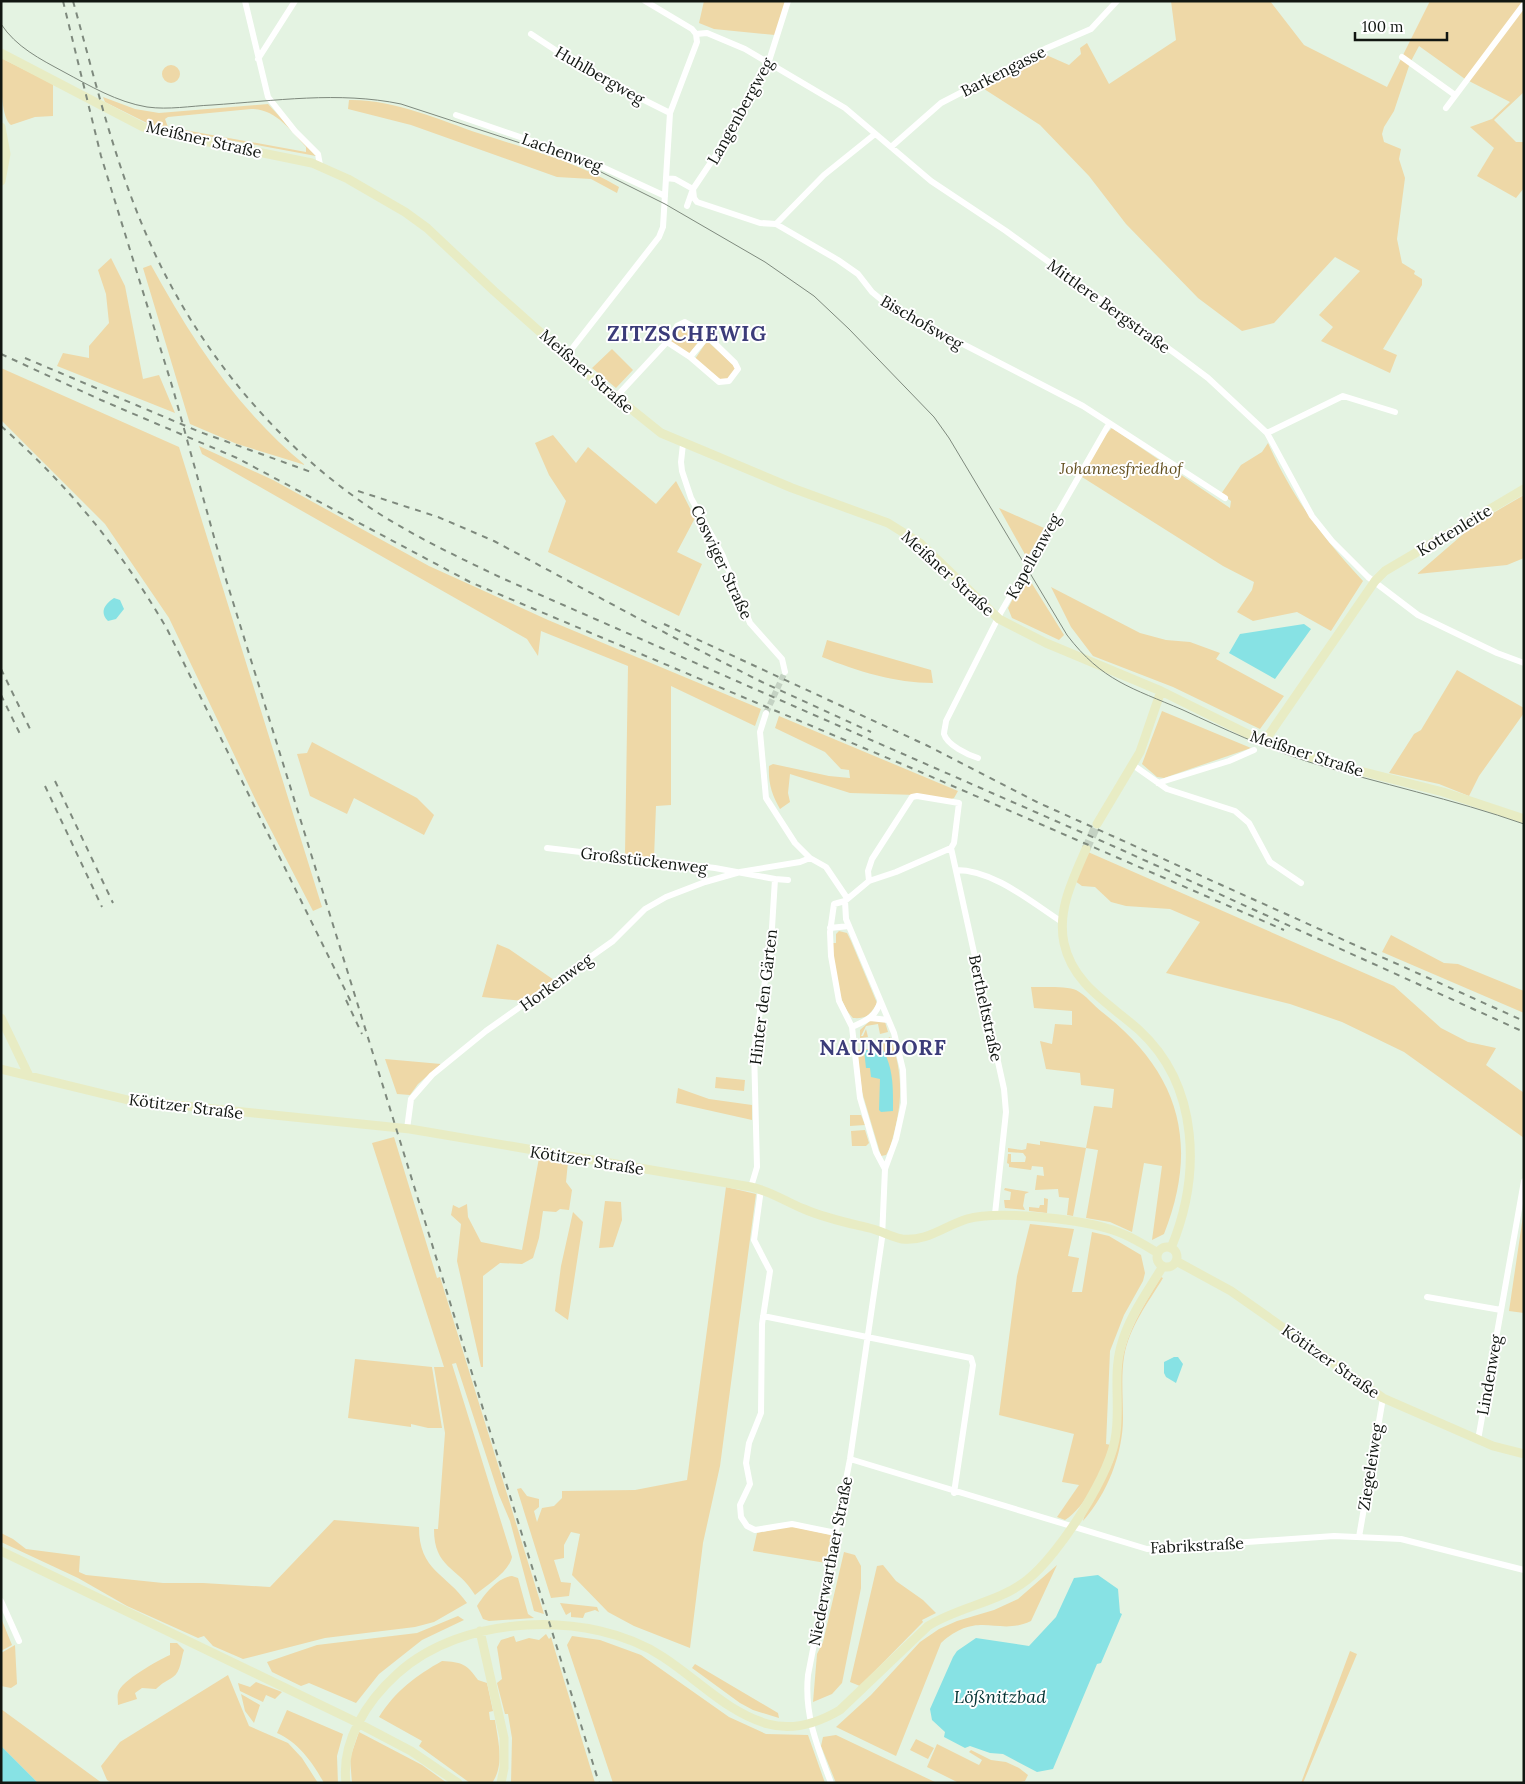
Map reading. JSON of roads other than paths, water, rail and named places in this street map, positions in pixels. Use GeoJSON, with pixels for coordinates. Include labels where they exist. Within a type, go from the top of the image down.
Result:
{"type":"FeatureCollection","features":[{"type":"Feature","properties":{"kind":"street"},"geometry":{"type":"LineString","coordinates":[[246,1],[268,97],[295,131],[318,154],[320,165]]}},
{"type":"Feature","properties":{"kind":"street"},"geometry":{"type":"LineString","coordinates":[[258,59],[294,1]]}},
{"type":"Feature","properties":{"kind":"street","name":"Mittlere Bergstraße"},"geometry":{"type":"LineString","coordinates":[[645,1],[692,29],[696,34],[707,33],[716,36],[769,61],[845,108],[944,191],[1006,231],[1176,354],[1220,389],[1268,432],[1312,516],[1332,541],[1375,581],[1418,615],[1497,653],[1524,663]]}},
{"type":"Feature","properties":{"kind":"street","name":"Langenbergweg"},"geometry":{"type":"LineString","coordinates":[[693,189],[734,128],[769,61],[788,1]]}},
{"type":"Feature","properties":{"kind":"street","name":"Barkengasse"},"geometry":{"type":"LineString","coordinates":[[891,147],[941,103],[1047,48],[1091,29],[1117,1]]}},
{"type":"Feature","properties":{"kind":"street"},"geometry":{"type":"LineString","coordinates":[[1446,108],[1524,4]]}},
{"type":"Feature","properties":{"kind":"street","name":"Huhlbergweg"},"geometry":{"type":"LineString","coordinates":[[531,34],[590,73],[670,113]]}},
{"type":"Feature","properties":{"kind":"street"},"geometry":{"type":"LineString","coordinates":[[567,355],[658,237],[663,227],[670,113],[697,42],[696,34]]}},
{"type":"Feature","properties":{"kind":"street","name":"Meißner Straße"},"geometry":{"type":"LineString","coordinates":[[1,52],[143,126],[169,134],[320,165],[332,170],[405,212],[441,240],[494,291],[654,428],[684,444],[792,488],[888,523],[920,543],[978,601],[999,619],[1092,664],[1161,691],[1264,742],[1328,763],[1443,792],[1523,818]]}},
{"type":"Feature","properties":{"kind":"street"},"geometry":{"type":"LineString","coordinates":[[1402,57],[1455,95]]}},
{"type":"Feature","properties":{"kind":"street","name":"Lachenweg"},"geometry":{"type":"LineString","coordinates":[[456,115],[587,160],[665,196]]}},
{"type":"Feature","properties":{"kind":"street"},"geometry":{"type":"LineString","coordinates":[[1,127],[6,154],[1,181]]}},
{"type":"Feature","properties":{"kind":"street"},"geometry":{"type":"LineString","coordinates":[[776,224],[824,174],[875,134]]}},
{"type":"Feature","properties":{"kind":"street","name":"Bischofsweg"},"geometry":{"type":"LineString","coordinates":[[666,178],[675,179],[693,189],[694,198],[697,202],[709,208],[760,223],[776,224],[858,274],[872,292],[889,306],[1064,396],[1225,498]]}},
{"type":"Feature","properties":{"kind":"street"},"geometry":{"type":"LineString","coordinates":[[687,206],[693,189]]}},
{"type":"Feature","properties":{"kind":"street"},"geometry":{"type":"LineString","coordinates":[[616,397],[667,342],[678,326],[685,322],[707,337],[737,365],[738,369],[735,375],[726,382],[719,382],[690,357],[667,342]]}},
{"type":"Feature","properties":{"kind":"street"},"geometry":{"type":"LineString","coordinates":[[690,357],[707,337]]}},
{"type":"Feature","properties":{"kind":"street"},"geometry":{"type":"LineString","coordinates":[[1268,432],[1343,396],[1395,412]]}},
{"type":"Feature","properties":{"kind":"street","name":"Kapellenweg"},"geometry":{"type":"LineString","coordinates":[[978,758],[969,755],[947,739],[944,734],[946,721],[999,619],[1078,475],[1109,424]]}},
{"type":"Feature","properties":{"kind":"street","name":"Coswiger Straße"},"geometry":{"type":"LineString","coordinates":[[684,444],[680,462],[692,498],[722,554],[750,623],[782,659],[785,672]]}},
{"type":"Feature","properties":{"kind":"street","name":"Kottenleite"},"geometry":{"type":"LineString","coordinates":[[1264,742],[1375,581],[1385,571],[1524,489]]}},
{"type":"Feature","properties":{"kind":"street"},"geometry":{"type":"LineString","coordinates":[[1096,824],[1140,752],[1161,691]]}},
{"type":"Feature","properties":{"kind":"street"},"geometry":{"type":"LineString","coordinates":[[766,713],[760,732],[766,798],[795,843],[810,858],[826,867],[846,900],[846,919],[894,1034],[903,1070],[904,1103],[896,1139],[885,1169]]}},
{"type":"Feature","properties":{"kind":"street"},"geometry":{"type":"LineString","coordinates":[[1158,784],[1229,761],[1254,750]]}},
{"type":"Feature","properties":{"kind":"street"},"geometry":{"type":"LineString","coordinates":[[1133,765],[1158,784],[1168,789],[1235,811],[1249,823],[1270,862],[1301,883]]}},
{"type":"Feature","properties":{"kind":"street","name":"Bertheltstraße"},"geometry":{"type":"LineString","coordinates":[[869,881],[868,871],[872,859],[912,797],[917,796],[958,804],[954,843],[951,848],[1004,1088],[1006,1112],[996,1214]]}},
{"type":"Feature","properties":{"kind":"street","name":"Großstückenweg"},"geometry":{"type":"LineString","coordinates":[[547,848],[740,872],[775,879]]}},
{"type":"Feature","properties":{"kind":"street"},"geometry":{"type":"LineString","coordinates":[[885,1169],[876,1152],[860,1098],[852,1027],[839,1001],[831,956],[830,928],[834,904],[846,900],[869,881],[896,872],[951,848]]}},
{"type":"Feature","properties":{"kind":"street"},"geometry":{"type":"LineString","coordinates":[[1086,849],[1068,893],[1062,922],[1064,944],[1069,961],[1078,976],[1152,1045],[1166,1064],[1182,1098],[1191,1138],[1190,1171],[1182,1217],[1171,1248]]}},
{"type":"Feature","properties":{"kind":"street","name":"Großstückenweg"},"geometry":{"type":"LineString","coordinates":[[740,872],[800,862],[810,858]]}},
{"type":"Feature","properties":{"kind":"street"},"geometry":{"type":"LineString","coordinates":[[956,870],[971,870],[1010,889],[1062,922]]}},
{"type":"Feature","properties":{"kind":"street","name":"Horkenweg"},"geometry":{"type":"LineString","coordinates":[[407,1129],[411,1098],[422,1084],[486,1031],[613,941],[645,909],[666,897],[740,872]]}},
{"type":"Feature","properties":{"kind":"street"},"geometry":{"type":"LineString","coordinates":[[775,879],[788,880]]}},
{"type":"Feature","properties":{"kind":"street","name":"Hinter den Gärten"},"geometry":{"type":"LineString","coordinates":[[752,1187],[756,1167],[754,1049],[771,944],[775,879]]}},
{"type":"Feature","properties":{"kind":"street"},"geometry":{"type":"LineString","coordinates":[[830,928],[849,926]]}},
{"type":"Feature","properties":{"kind":"street"},"geometry":{"type":"LineString","coordinates":[[852,1027],[870,1018],[875,1013],[880,1002]]}},
{"type":"Feature","properties":{"kind":"street"},"geometry":{"type":"LineString","coordinates":[[1,1018],[29,1076]]}},
{"type":"Feature","properties":{"kind":"street"},"geometry":{"type":"LineString","coordinates":[[870,1018],[888,1020]]}},
{"type":"Feature","properties":{"kind":"street","name":"Kötitzer Straße"},"geometry":{"type":"LineString","coordinates":[[1,1069],[128,1100],[407,1129],[752,1187],[761,1189],[817,1215],[882,1232],[901,1239],[922,1238],[966,1220],[996,1214],[1098,1226],[1133,1238],[1158,1252]]}},
{"type":"Feature","properties":{"kind":"street","name":"Niederwarthaer Straße"},"geometry":{"type":"LineString","coordinates":[[831,1783],[818,1752],[810,1723],[806,1696],[808,1675],[850,1460],[882,1232],[885,1169]]}},
{"type":"Feature","properties":{"kind":"street","name":"Lindenweg"},"geometry":{"type":"LineString","coordinates":[[1478,1440],[1524,1181]]}},
{"type":"Feature","properties":{"kind":"street"},"geometry":{"type":"LineString","coordinates":[[761,1189],[754,1240],[770,1271],[763,1316],[761,1413],[749,1443],[746,1463],[750,1484],[740,1506],[741,1517],[747,1526],[755,1530],[792,1524],[836,1533]]}},
{"type":"Feature","properties":{"kind":"street"},"geometry":{"type":"LineString","coordinates":[[1164,1248],[1171,1248],[1176,1253],[1176,1261],[1172,1266],[1163,1266],[1158,1261],[1158,1252],[1164,1248]]}},
{"type":"Feature","properties":{"kind":"street","name":"Kötitzer Straße"},"geometry":{"type":"LineString","coordinates":[[1176,1261],[1232,1291],[1383,1398],[1478,1440],[1524,1454]]}},
{"type":"Feature","properties":{"kind":"street"},"geometry":{"type":"LineString","coordinates":[[346,1783],[346,1757],[352,1735],[371,1702],[386,1684],[403,1668],[430,1650],[480,1631],[504,1626],[534,1625],[588,1629],[634,1642],[662,1656],[736,1710],[755,1720],[786,1726],[810,1723],[828,1717],[851,1702],[914,1637],[928,1626],[962,1609],[997,1598],[1028,1579],[1050,1557],[1100,1483],[1111,1458],[1116,1432],[1116,1377],[1121,1346],[1139,1306],[1163,1266]]}},
{"type":"Feature","properties":{"kind":"street"},"geometry":{"type":"LineString","coordinates":[[1427,1297],[1501,1310]]}},
{"type":"Feature","properties":{"kind":"street"},"geometry":{"type":"LineString","coordinates":[[763,1316],[868,1336],[973,1360],[954,1493]]}},
{"type":"Feature","properties":{"kind":"street","name":"Ziegeleiweg"},"geometry":{"type":"LineString","coordinates":[[1359,1537],[1383,1398]]}},
{"type":"Feature","properties":{"kind":"street","name":"Fabrikstraße"},"geometry":{"type":"LineString","coordinates":[[850,1460],[954,1493],[1018,1509],[1125,1543],[1157,1549],[1334,1536],[1401,1539],[1524,1570]]}},
{"type":"Feature","properties":{"kind":"street"},"geometry":{"type":"LineString","coordinates":[[1,1550],[366,1727],[424,1760],[458,1783]]}},
{"type":"Feature","properties":{"kind":"street"},"geometry":{"type":"LineString","coordinates":[[1,1600],[19,1641]]}},
{"type":"Feature","properties":{"kind":"street"},"geometry":{"type":"LineString","coordinates":[[480,1631],[504,1738],[504,1768],[500,1782]]}},
{"type":"Feature","properties":{"kind":"water"},"geometry":{"type":"Polygon","coordinates":[[[114,598],[120,600],[124,609],[116,619],[108,621],[105,618],[104,608],[114,598]]]}},
{"type":"Feature","properties":{"kind":"water"},"geometry":{"type":"Polygon","coordinates":[[[1304,624],[1311,629],[1275,679],[1229,653],[1240,634],[1304,624]]]}},
{"type":"Feature","properties":{"kind":"water"},"geometry":{"type":"Polygon","coordinates":[[[864,1050],[883,1050],[887,1057],[892,1080],[893,1111],[881,1112],[879,1110],[880,1079],[871,1077],[870,1068],[866,1068],[864,1050]]]}},
{"type":"Feature","properties":{"kind":"water"},"geometry":{"type":"Polygon","coordinates":[[[1178,1357],[1183,1364],[1176,1383],[1166,1377],[1164,1373],[1164,1362],[1178,1357]]]}},
{"type":"Feature","properties":{"kind":"water","name":"Lößnitzbad"},"geometry":{"type":"Polygon","coordinates":[[[1098,1575],[1118,1589],[1120,1613],[1122,1614],[1101,1663],[1097,1664],[1053,1769],[1037,1772],[1003,1754],[990,1753],[970,1746],[965,1748],[944,1737],[945,1732],[932,1720],[930,1709],[957,1651],[976,1638],[1029,1646],[1056,1617],[1074,1578],[1098,1575]]]}},
{"type":"Feature","properties":{"kind":"water"},"geometry":{"type":"Polygon","coordinates":[[[1,1746],[38,1783],[1,1783],[1,1746]]]}},
{"type":"Feature","properties":{"kind":"tunnel"},"geometry":{"type":"LineString","coordinates":[[766,713],[785,672]]}},
{"type":"Feature","properties":{"kind":"tunnel"},"geometry":{"type":"LineString","coordinates":[[1086,849],[1097,824]]}},
{"type":"Feature","properties":{"kind":"tram line"},"geometry":{"type":"LineString","coordinates":[[1,24],[21,46],[37,57],[104,93],[136,105],[171,108],[306,98],[354,98],[401,104],[557,155],[599,171],[665,204],[765,262],[814,296],[849,329],[934,417],[949,438],[1067,635],[1080,651],[1106,673],[1133,689],[1293,757],[1524,824]]}},
{"type":"Feature","properties":{"kind":"railway"},"geometry":{"type":"LineString","coordinates":[[63,1],[101,156],[173,389],[224,573],[599,1783]]}},
{"type":"Feature","properties":{"kind":"railway"},"geometry":{"type":"LineString","coordinates":[[73,1],[107,124],[126,184],[150,243],[170,284],[193,323],[219,361],[248,398],[279,432],[348,492],[415,535],[504,579],[1122,850],[1524,1032]]}},
{"type":"Feature","properties":{"kind":"railway"},"geometry":{"type":"LineString","coordinates":[[1,354],[101,400],[237,458],[470,582],[909,767],[1284,930]]}},
{"type":"Feature","properties":{"kind":"railway"},"geometry":{"type":"LineString","coordinates":[[25,358],[200,432],[311,472]]}},
{"type":"Feature","properties":{"kind":"railway"},"geometry":{"type":"LineString","coordinates":[[1,426],[50,472],[93,521],[131,573],[167,629],[353,1006]]}},
{"type":"Feature","properties":{"kind":"railway"},"geometry":{"type":"LineString","coordinates":[[358,491],[438,517],[494,541],[675,638],[762,682],[871,732]]}},
{"type":"Feature","properties":{"kind":"railway"},"geometry":{"type":"LineString","coordinates":[[664,624],[926,745],[1039,803],[1524,1021]]}},
{"type":"Feature","properties":{"kind":"railway"},"geometry":{"type":"LineString","coordinates":[[1,669],[31,731]]}},
{"type":"Feature","properties":{"kind":"railway"},"geometry":{"type":"LineString","coordinates":[[1,695],[21,736]]}},
{"type":"Feature","properties":{"kind":"railway"},"geometry":{"type":"LineString","coordinates":[[55,781],[113,903]]}},
{"type":"Feature","properties":{"kind":"railway"},"geometry":{"type":"LineString","coordinates":[[45,786],[102,907]]}},
{"type":"Feature","properties":{"kind":"railway"},"geometry":{"type":"LineString","coordinates":[[346,1000],[362,1034]]}},
{"type":"Feature","properties":{"kind":"district","name":"ZITZSCHEWIG"},"geometry":{"type":"Point","coordinates":[687,334]}},
{"type":"Feature","properties":{"kind":"district","name":"NAUNDORF"},"geometry":{"type":"Point","coordinates":[883,1048]}},
{"type":"Feature","properties":{"kind":"park label","name":"Johannesfriedhof"},"geometry":{"type":"Point","coordinates":[1121,468]}}]}
